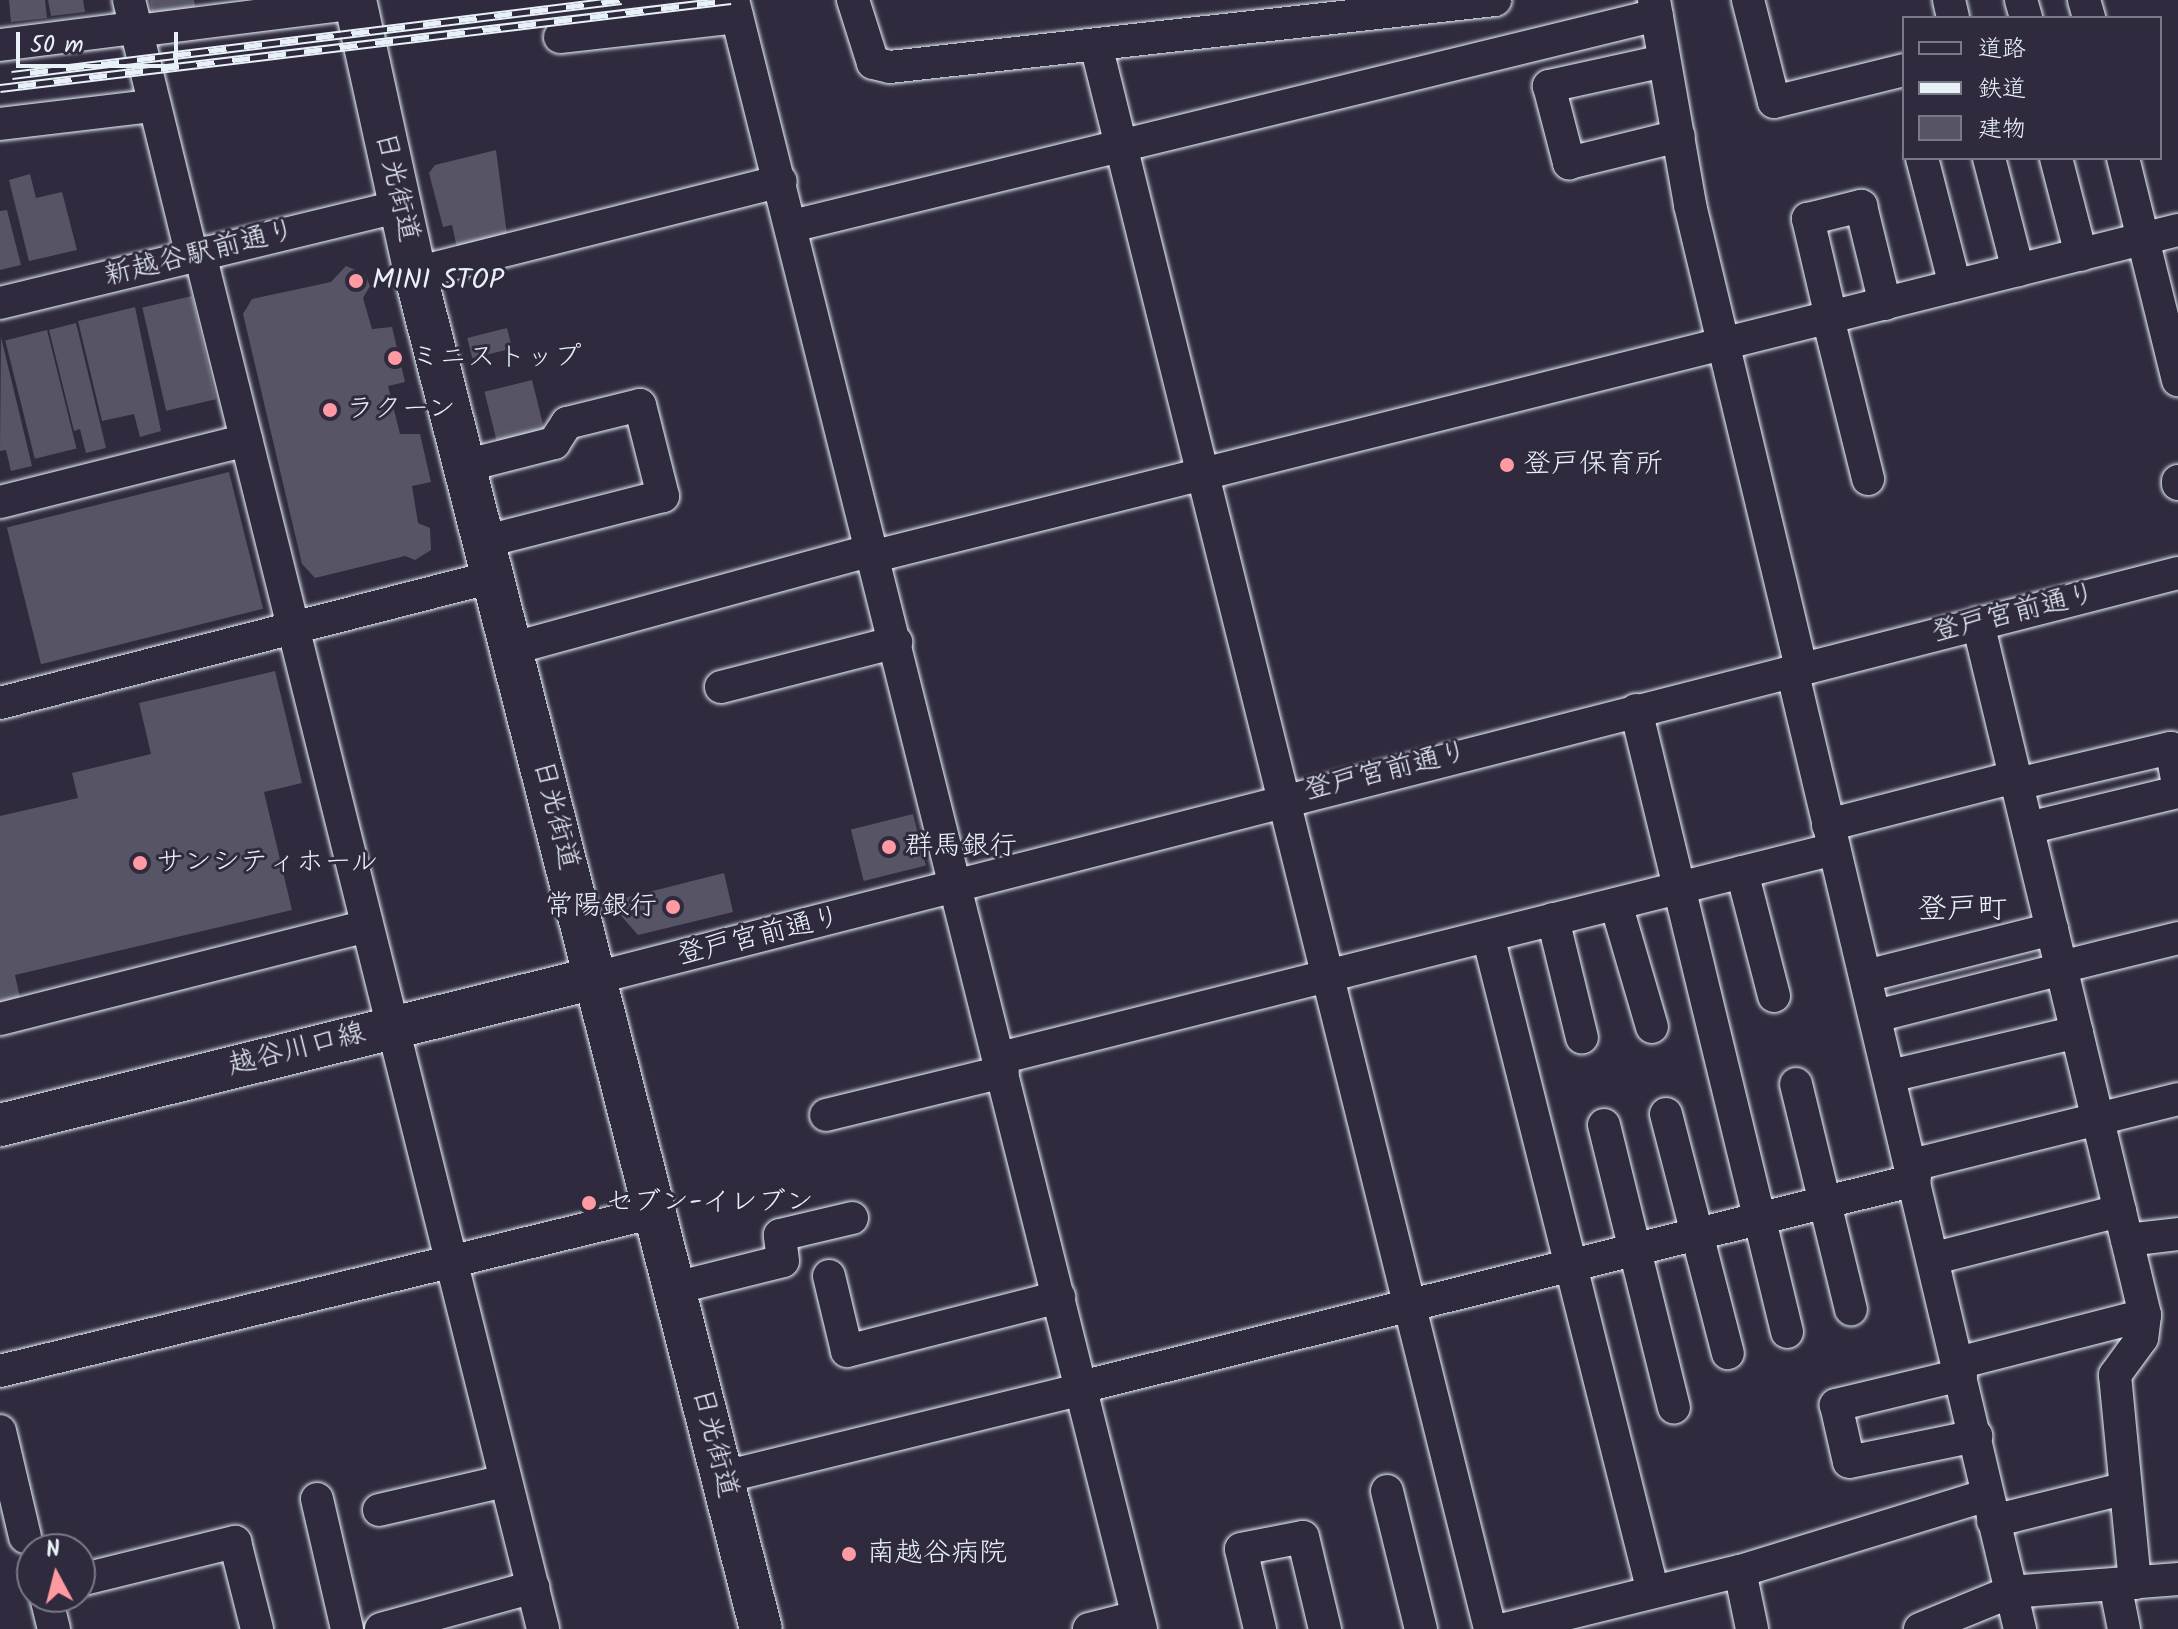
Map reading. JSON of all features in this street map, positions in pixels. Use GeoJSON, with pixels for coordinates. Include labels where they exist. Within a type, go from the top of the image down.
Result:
{"type":"FeatureCollection","features":[{"type":"Feature","properties":{"kind":"main road","name":"日光街道"},"geometry":{"type":"LineString","coordinates":[[345,3],[468,465],[761,1629]]}},
{"type":"Feature","properties":{"kind":"main road","name":"越谷川口線"},"geometry":{"type":"LineString","coordinates":[[0,1125],[595,978]]}},
{"type":"Feature","properties":{"kind":"street"},"geometry":{"type":"LineString","coordinates":[[853,0],[873,63],[890,67],[1495,0]]}},
{"type":"Feature","properties":{"kind":"street"},"geometry":{"type":"LineString","coordinates":[[1748,0],[1774,102],[1902,70]]}},
{"type":"Feature","properties":{"kind":"street"},"geometry":{"type":"LineString","coordinates":[[0,45],[133,20],[345,3]]}},
{"type":"Feature","properties":{"kind":"street"},"geometry":{"type":"LineString","coordinates":[[560,37],[735,8],[781,181],[1139,1623],[1089,1629]]}},
{"type":"Feature","properties":{"kind":"street"},"geometry":{"type":"LineString","coordinates":[[792,226],[1121,146],[1655,8],[1721,345],[1796,669],[1831,837],[1935,1258],[2020,1629]]}},
{"type":"Feature","properties":{"kind":"street"},"geometry":{"type":"LineString","coordinates":[[133,20],[152,106],[246,440],[364,927],[392,1027],[543,1629]]}},
{"type":"Feature","properties":{"kind":"street"},"geometry":{"type":"LineString","coordinates":[[1096,45],[1490,1629]]}},
{"type":"Feature","properties":{"kind":"street"},"geometry":{"type":"LineString","coordinates":[[1664,61],[1549,86],[1569,163],[1679,136]]}},
{"type":"Feature","properties":{"kind":"street"},"geometry":{"type":"LineString","coordinates":[[0,124],[152,106]]}},
{"type":"Feature","properties":{"kind":"street"},"geometry":{"type":"LineString","coordinates":[[1923,160],[1955,286]]}},
{"type":"Feature","properties":{"kind":"street"},"geometry":{"type":"LineString","coordinates":[[1990,160],[2018,270]]}},
{"type":"Feature","properties":{"kind":"street"},"geometry":{"type":"LineString","coordinates":[[2057,160],[2081,255]]}},
{"type":"Feature","properties":{"kind":"street"},"geometry":{"type":"LineString","coordinates":[[2123,160],[2178,380]]}},
{"type":"Feature","properties":{"kind":"street"},"geometry":{"type":"LineString","coordinates":[[415,273],[781,181]]}},
{"type":"Feature","properties":{"kind":"street","name":"新越谷駅前通り"},"geometry":{"type":"LineString","coordinates":[[0,303],[400,206]]}},
{"type":"Feature","properties":{"kind":"street"},"geometry":{"type":"LineString","coordinates":[[1868,479],[1808,219],[1861,206],[1885,304]]}},
{"type":"Feature","properties":{"kind":"street"},"geometry":{"type":"LineString","coordinates":[[514,648],[874,553],[1203,474],[2178,230]]}},
{"type":"Feature","properties":{"kind":"street"},"geometry":{"type":"LineString","coordinates":[[0,703],[291,628],[663,496],[640,405],[567,423],[554,443],[468,465]]}},
{"type":"Feature","properties":{"kind":"street"},"geometry":{"type":"LineString","coordinates":[[0,502],[246,440]]}},
{"type":"Feature","properties":{"kind":"street","name":"登戸宮前通り"},"geometry":{"type":"LineString","coordinates":[[595,978],[956,886],[1283,797],[2178,573]]}},
{"type":"Feature","properties":{"kind":"street"},"geometry":{"type":"LineString","coordinates":[[1978,623],[2145,1315],[2142,1338],[2115,1375],[2122,1489],[2124,1629]]}},
{"type":"Feature","properties":{"kind":"street"},"geometry":{"type":"LineString","coordinates":[[721,687],[896,642]]}},
{"type":"Feature","properties":{"kind":"street"},"geometry":{"type":"LineString","coordinates":[[1636,710],[1762,1218],[1787,1332]]}},
{"type":"Feature","properties":{"kind":"street"},"geometry":{"type":"LineString","coordinates":[[826,1115],[1328,976],[1742,872],[1831,837],[2016,780],[2171,748],[2178,783]]}},
{"type":"Feature","properties":{"kind":"street"},"geometry":{"type":"LineString","coordinates":[[2028,828],[2178,792]]}},
{"type":"Feature","properties":{"kind":"street"},"geometry":{"type":"LineString","coordinates":[[1742,872],[1774,996]]}},
{"type":"Feature","properties":{"kind":"street"},"geometry":{"type":"LineString","coordinates":[[1616,904],[1652,1027]]}},
{"type":"Feature","properties":{"kind":"street"},"geometry":{"type":"LineString","coordinates":[[1553,919],[1582,1038]]}},
{"type":"Feature","properties":{"kind":"street"},"geometry":{"type":"LineString","coordinates":[[0,1019],[364,927]]}},
{"type":"Feature","properties":{"kind":"street"},"geometry":{"type":"LineString","coordinates":[[1866,976],[2052,929]]}},
{"type":"Feature","properties":{"kind":"street"},"geometry":{"type":"LineString","coordinates":[[1488,936],[1653,1592]]}},
{"type":"Feature","properties":{"kind":"street"},"geometry":{"type":"LineString","coordinates":[[1876,1016],[2178,938]]}},
{"type":"Feature","properties":{"kind":"street"},"geometry":{"type":"LineString","coordinates":[[1890,1076],[2077,1032]]}},
{"type":"Feature","properties":{"kind":"street"},"geometry":{"type":"LineString","coordinates":[[1796,1084],[1851,1309]]}},
{"type":"Feature","properties":{"kind":"street"},"geometry":{"type":"LineString","coordinates":[[724,1477],[1824,1203],[1914,1172],[2098,1118],[2178,1099]]}},
{"type":"Feature","properties":{"kind":"street"},"geometry":{"type":"LineString","coordinates":[[1666,1114],[1728,1353]]}},
{"type":"Feature","properties":{"kind":"street"},"geometry":{"type":"LineString","coordinates":[[1604,1125],[1674,1407]]}},
{"type":"Feature","properties":{"kind":"street"},"geometry":{"type":"LineString","coordinates":[[0,1371],[655,1212]]}},
{"type":"Feature","properties":{"kind":"street"},"geometry":{"type":"LineString","coordinates":[[675,1288],[783,1261],[780,1235],[852,1218]]}},
{"type":"Feature","properties":{"kind":"street"},"geometry":{"type":"LineString","coordinates":[[1935,1258],[2124,1226],[2178,1234]]}},
{"type":"Feature","properties":{"kind":"street"},"geometry":{"type":"LineString","coordinates":[[829,1276],[847,1351],[1059,1297]]}},
{"type":"Feature","properties":{"kind":"street"},"geometry":{"type":"LineString","coordinates":[[1976,1436],[1849,1462],[1836,1405],[2145,1315]]}},
{"type":"Feature","properties":{"kind":"street"},"geometry":{"type":"LineString","coordinates":[[0,1431],[24,1533]]}},
{"type":"Feature","properties":{"kind":"street"},"geometry":{"type":"LineString","coordinates":[[379,1510],[505,1481]]}},
{"type":"Feature","properties":{"kind":"street"},"geometry":{"type":"LineString","coordinates":[[1505,1629],[1990,1508],[2122,1489]]}},
{"type":"Feature","properties":{"kind":"street"},"geometry":{"type":"LineString","coordinates":[[1387,1491],[1421,1629]]}},
{"type":"Feature","properties":{"kind":"street"},"geometry":{"type":"LineString","coordinates":[[317,1499],[347,1629]]}},
{"type":"Feature","properties":{"kind":"street"},"geometry":{"type":"LineString","coordinates":[[1260,1629],[1241,1549],[1303,1537],[1325,1629]]}},
{"type":"Feature","properties":{"kind":"street"},"geometry":{"type":"LineString","coordinates":[[96,1576],[235,1542],[257,1629]]}},
{"type":"Feature","properties":{"kind":"street"},"geometry":{"type":"LineString","coordinates":[[1740,1571],[1752,1629]]}},
{"type":"Feature","properties":{"kind":"street"},"geometry":{"type":"LineString","coordinates":[[1920,1629],[2010,1592],[2178,1579]]}},
{"type":"Feature","properties":{"kind":"street"},"geometry":{"type":"LineString","coordinates":[[381,1629],[533,1587]]}},
{"type":"Feature","properties":{"kind":"building"},"geometry":{"type":"Polygon","coordinates":[[[9,0],[45,0],[47,18],[11,22],[9,0]]]}},
{"type":"Feature","properties":{"kind":"building"},"geometry":{"type":"Polygon","coordinates":[[[48,0],[83,0],[85,12],[51,16],[48,0]]]}},
{"type":"Feature","properties":{"kind":"building"},"geometry":{"type":"Polygon","coordinates":[[[150,0],[194,0],[196,12],[153,18],[150,0]]]}},
{"type":"Feature","properties":{"kind":"building"},"geometry":{"type":"Polygon","coordinates":[[[496,150],[507,235],[457,248],[452,225],[443,227],[429,173],[435,165],[496,150]]]}},
{"type":"Feature","properties":{"kind":"building"},"geometry":{"type":"Polygon","coordinates":[[[30,174],[36,198],[62,192],[77,250],[29,261],[9,180],[30,174]]]}},
{"type":"Feature","properties":{"kind":"building"},"geometry":{"type":"Polygon","coordinates":[[[7,210],[21,265],[0,270],[0,211],[7,210]]]}},
{"type":"Feature","properties":{"kind":"building","name":"ラクーン"},"geometry":{"type":"Polygon","coordinates":[[[346,266],[365,274],[370,286],[363,298],[372,329],[392,327],[405,382],[388,386],[400,434],[420,434],[431,482],[412,486],[418,523],[430,528],[431,550],[415,560],[405,556],[315,578],[302,564],[243,314],[252,299],[331,282],[346,266]]]}},
{"type":"Feature","properties":{"kind":"building"},"geometry":{"type":"Polygon","coordinates":[[[192,296],[216,399],[166,411],[142,307],[192,296]]]}},
{"type":"Feature","properties":{"kind":"building"},"geometry":{"type":"Polygon","coordinates":[[[135,307],[161,431],[140,437],[134,414],[102,421],[78,321],[135,307]]]}},
{"type":"Feature","properties":{"kind":"building"},"geometry":{"type":"Polygon","coordinates":[[[76,323],[106,448],[86,453],[80,429],[74,431],[49,330],[76,323]]]}},
{"type":"Feature","properties":{"kind":"building"},"geometry":{"type":"Polygon","coordinates":[[[507,328],[512,348],[472,358],[467,338],[507,328]]]}},
{"type":"Feature","properties":{"kind":"building"},"geometry":{"type":"Polygon","coordinates":[[[47,330],[77,448],[35,459],[5,340],[47,330]]]}},
{"type":"Feature","properties":{"kind":"building"},"geometry":{"type":"Polygon","coordinates":[[[1,337],[32,466],[11,471],[6,450],[0,451],[1,337]]]}},
{"type":"Feature","properties":{"kind":"building"},"geometry":{"type":"Polygon","coordinates":[[[532,380],[545,432],[498,444],[484,392],[532,380]]]}},
{"type":"Feature","properties":{"kind":"building"},"geometry":{"type":"Polygon","coordinates":[[[229,472],[263,609],[41,664],[7,527],[229,472]]]}},
{"type":"Feature","properties":{"kind":"building","name":"サンシティホール"},"geometry":{"type":"Polygon","coordinates":[[[275,671],[302,783],[264,792],[292,910],[15,975],[20,998],[0,1003],[0,816],[78,798],[72,773],[151,754],[139,703],[275,671]]]}},
{"type":"Feature","properties":{"kind":"building","name":"群馬銀行"},"geometry":{"type":"Polygon","coordinates":[[[913,814],[926,865],[864,881],[851,829],[913,814]]]}},
{"type":"Feature","properties":{"kind":"building","name":"常陽銀行"},"geometry":{"type":"Polygon","coordinates":[[[724,873],[733,912],[638,935],[609,902],[724,873]]]}},
{"type":"Feature","properties":{"kind":"railway"},"geometry":{"type":"LineString","coordinates":[[12,75],[621,0]]}},
{"type":"Feature","properties":{"kind":"railway"},"geometry":{"type":"LineString","coordinates":[[0,88],[731,0]]}},
{"type":"Feature","properties":{"kind":"place","name":"MINI STOP"},"geometry":{"type":"Point","coordinates":[356,281]}},
{"type":"Feature","properties":{"kind":"place","name":"ミニストップ"},"geometry":{"type":"Point","coordinates":[395,358]}},
{"type":"Feature","properties":{"kind":"place","name":"ラクーン"},"geometry":{"type":"Point","coordinates":[330,410]}},
{"type":"Feature","properties":{"kind":"place","name":"登戸保育所"},"geometry":{"type":"Point","coordinates":[1507,465]}},
{"type":"Feature","properties":{"kind":"place","name":"群馬銀行"},"geometry":{"type":"Point","coordinates":[889,847]}},
{"type":"Feature","properties":{"kind":"place","name":"サンシティホール"},"geometry":{"type":"Point","coordinates":[140,863]}},
{"type":"Feature","properties":{"kind":"place","name":"常陽銀行"},"geometry":{"type":"Point","coordinates":[673,907]}},
{"type":"Feature","properties":{"kind":"place","name":"セブン-イレブン"},"geometry":{"type":"Point","coordinates":[589,1203]}},
{"type":"Feature","properties":{"kind":"place","name":"南越谷病院"},"geometry":{"type":"Point","coordinates":[849,1554]}},
{"type":"Feature","properties":{"kind":"district","name":"登戸町"},"geometry":{"type":"Point","coordinates":[1962,910]}}]}
